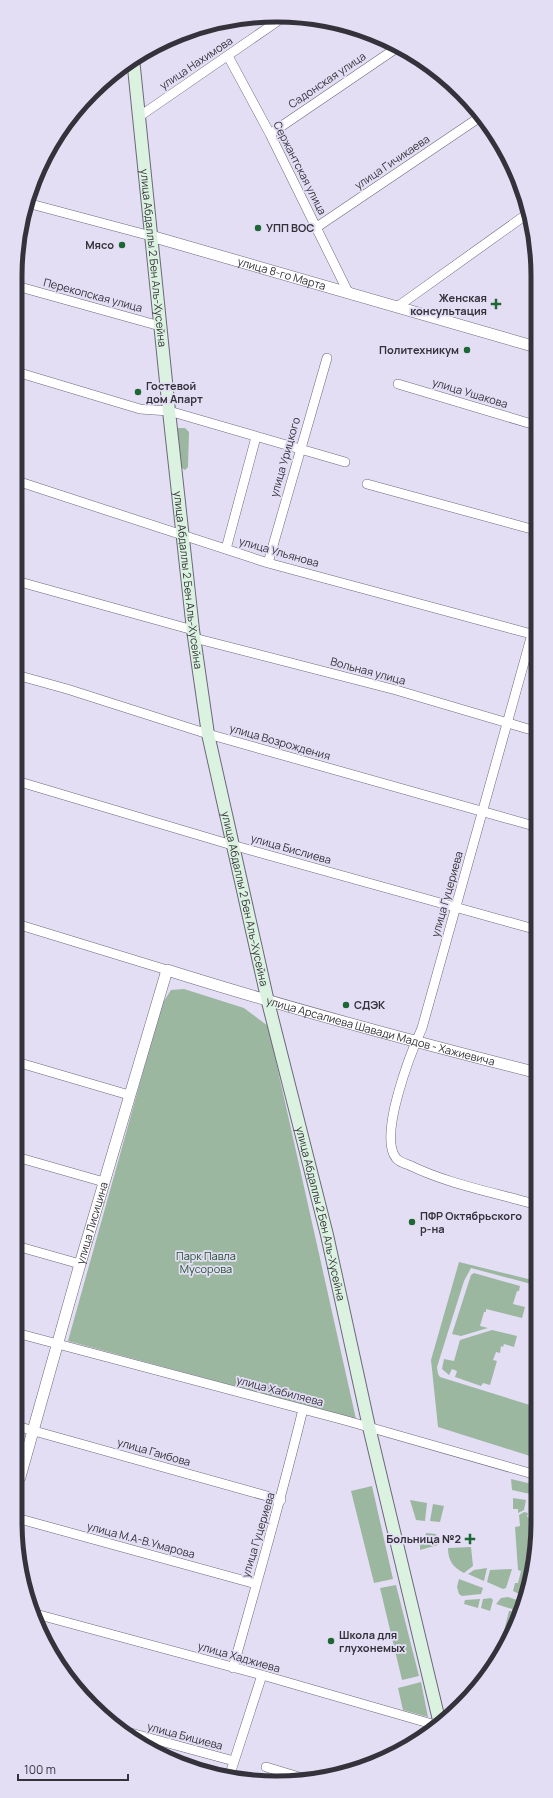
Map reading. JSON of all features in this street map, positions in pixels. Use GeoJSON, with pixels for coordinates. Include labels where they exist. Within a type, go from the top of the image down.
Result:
{"type":"FeatureCollection","features":[{"type":"Feature","properties":{"kind":"main road","name":"улица Абдаллы 2 Бен Аль-Хусейна"},"geometry":{"type":"LineString","coordinates":[[134,66],[169,411],[194,634],[208,734],[268,1002],[327,1235],[369,1427],[437,1718]]}},
{"type":"Feature","properties":{"kind":"street","name":"улица Нахимова"},"geometry":{"type":"LineString","coordinates":[[140,116],[277,22]]}},
{"type":"Feature","properties":{"kind":"street","name":"Садонская улица"},"geometry":{"type":"LineString","coordinates":[[270,134],[393,50]]}},
{"type":"Feature","properties":{"kind":"street","name":"Сержантская улица"},"geometry":{"type":"LineString","coordinates":[[228,56],[270,134],[348,292]]}},
{"type":"Feature","properties":{"kind":"street","name":"улица Гичикаева"},"geometry":{"type":"LineString","coordinates":[[317,227],[476,120]]}},
{"type":"Feature","properties":{"kind":"street","name":"улица 8-го Марта"},"geometry":{"type":"LineString","coordinates":[[33,205],[151,236],[531,346]]}},
{"type":"Feature","properties":{"kind":"street"},"geometry":{"type":"LineString","coordinates":[[397,306],[523,217]]}},
{"type":"Feature","properties":{"kind":"street","name":"Перекопская улица"},"geometry":{"type":"LineString","coordinates":[[22,288],[160,326]]}},
{"type":"Feature","properties":{"kind":"street","name":"улица Урицкого"},"geometry":{"type":"LineString","coordinates":[[268,563],[327,358]]}},
{"type":"Feature","properties":{"kind":"street"},"geometry":{"type":"LineString","coordinates":[[22,374],[140,409],[169,411],[345,462]]}},
{"type":"Feature","properties":{"kind":"street","name":"улица Ушакова"},"geometry":{"type":"LineString","coordinates":[[398,384],[531,424]]}},
{"type":"Feature","properties":{"kind":"street"},"geometry":{"type":"LineString","coordinates":[[226,549],[256,437]]}},
{"type":"Feature","properties":{"kind":"street","name":"улица Ульянова"},"geometry":{"type":"LineString","coordinates":[[22,483],[268,563],[531,634]]}},
{"type":"Feature","properties":{"kind":"street"},"geometry":{"type":"LineString","coordinates":[[367,484],[531,529]]}},
{"type":"Feature","properties":{"kind":"street","name":"Вольная улица"},"geometry":{"type":"LineString","coordinates":[[22,583],[194,634],[396,690],[506,724],[531,730]]}},
{"type":"Feature","properties":{"kind":"street","name":"улица Гуцериева"},"geometry":{"type":"LineString","coordinates":[[531,642],[506,724],[422,1028],[403,1079],[393,1114],[390,1138],[396,1159],[430,1175],[531,1203]]}},
{"type":"Feature","properties":{"kind":"street","name":"улица Возрождения"},"geometry":{"type":"LineString","coordinates":[[22,677],[68,689],[208,734],[531,825]]}},
{"type":"Feature","properties":{"kind":"street","name":"улица Бислиева"},"geometry":{"type":"LineString","coordinates":[[22,783],[232,845],[531,928]]}},
{"type":"Feature","properties":{"kind":"street","name":"улица Арсалиева Шавади Мадов - Хажиевича"},"geometry":{"type":"LineString","coordinates":[[22,927],[268,1002],[531,1071]]}},
{"type":"Feature","properties":{"kind":"street","name":"улица Лисицина"},"geometry":{"type":"LineString","coordinates":[[22,1470],[80,1264],[167,970]]}},
{"type":"Feature","properties":{"kind":"street"},"geometry":{"type":"LineString","coordinates":[[22,1064],[130,1095]]}},
{"type":"Feature","properties":{"kind":"street"},"geometry":{"type":"LineString","coordinates":[[22,1159],[104,1182]]}},
{"type":"Feature","properties":{"kind":"street"},"geometry":{"type":"LineString","coordinates":[[22,1248],[80,1264]]}},
{"type":"Feature","properties":{"kind":"street","name":"улица Хабиляева"},"geometry":{"type":"LineString","coordinates":[[22,1335],[369,1427],[531,1473]]}},
{"type":"Feature","properties":{"kind":"street","name":"улица Гуцериева"},"geometry":{"type":"LineString","coordinates":[[233,1668],[281,1500],[303,1409]]}},
{"type":"Feature","properties":{"kind":"street","name":"улица Гаибова"},"geometry":{"type":"LineString","coordinates":[[22,1428],[281,1500]]}},
{"type":"Feature","properties":{"kind":"street","name":"улица М.А-В.Умарова"},"geometry":{"type":"LineString","coordinates":[[22,1520],[256,1584]]}},
{"type":"Feature","properties":{"kind":"street","name":"улица Хаджиева"},"geometry":{"type":"LineString","coordinates":[[40,1615],[262,1675],[431,1723]]}},
{"type":"Feature","properties":{"kind":"street"},"geometry":{"type":"LineString","coordinates":[[230,1772],[262,1675]]}},
{"type":"Feature","properties":{"kind":"street","name":"улица Бициева"},"geometry":{"type":"LineString","coordinates":[[138,1735],[234,1761]]}},
{"type":"Feature","properties":{"kind":"street"},"geometry":{"type":"LineString","coordinates":[[266,1767],[293,1775]]}},
{"type":"Feature","properties":{"kind":"green space"},"geometry":{"type":"Polygon","coordinates":[[[178,428],[185,428],[189,432],[188,467],[185,470],[179,466],[176,449],[178,428]]]}},
{"type":"Feature","properties":{"kind":"green space","name":"Парк Павла Мусорова"},"geometry":{"type":"Polygon","coordinates":[[[184,989],[244,1008],[268,1026],[356,1419],[68,1341],[162,1004],[171,990],[184,989]]]}},
{"type":"Feature","properties":{"kind":"green space"},"geometry":{"type":"Polygon","coordinates":[[[459,1262],[531,1280],[531,1284],[471,1268],[464,1281],[437,1367],[440,1377],[531,1405],[531,1456],[438,1427],[431,1360],[459,1262]]]}},
{"type":"Feature","properties":{"kind":"green space"},"geometry":{"type":"Polygon","coordinates":[[[474,1273],[520,1286],[513,1304],[525,1307],[522,1318],[486,1309],[480,1326],[488,1328],[461,1336],[452,1334],[471,1275],[474,1273]]]}},
{"type":"Feature","properties":{"kind":"green space"},"geometry":{"type":"Polygon","coordinates":[[[492,1330],[517,1336],[514,1347],[504,1344],[503,1347],[501,1346],[500,1353],[496,1352],[493,1360],[497,1361],[490,1385],[483,1383],[481,1386],[455,1377],[457,1371],[452,1369],[449,1375],[442,1369],[444,1359],[454,1361],[460,1340],[492,1330]]]}},
{"type":"Feature","properties":{"kind":"green space"},"geometry":{"type":"Polygon","coordinates":[[[511,1479],[531,1484],[530,1494],[512,1490],[511,1479]]]}},
{"type":"Feature","properties":{"kind":"green space"},"geometry":{"type":"Polygon","coordinates":[[[372,1486],[393,1579],[374,1583],[351,1491],[372,1486]]]}},
{"type":"Feature","properties":{"kind":"green space"},"geometry":{"type":"Polygon","coordinates":[[[513,1498],[526,1500],[524,1510],[518,1513],[518,1509],[513,1509],[513,1498]]]}},
{"type":"Feature","properties":{"kind":"green space"},"geometry":{"type":"Polygon","coordinates":[[[410,1500],[427,1503],[425,1521],[416,1520],[410,1500]]]}},
{"type":"Feature","properties":{"kind":"green space"},"geometry":{"type":"Polygon","coordinates":[[[433,1504],[444,1506],[440,1522],[430,1521],[433,1504]]]}},
{"type":"Feature","properties":{"kind":"green space"},"geometry":{"type":"Polygon","coordinates":[[[524,1512],[528,1513],[527,1517],[531,1518],[531,1522],[529,1555],[519,1594],[513,1591],[515,1583],[518,1583],[521,1571],[518,1570],[515,1527],[520,1526],[519,1515],[524,1512]]]}},
{"type":"Feature","properties":{"kind":"green space"},"geometry":{"type":"Polygon","coordinates":[[[426,1533],[436,1534],[438,1545],[420,1550],[420,1544],[424,1542],[426,1533]]]}},
{"type":"Feature","properties":{"kind":"green space"},"geometry":{"type":"Polygon","coordinates":[[[471,1547],[473,1566],[464,1573],[450,1560],[448,1548],[471,1547]]]}},
{"type":"Feature","properties":{"kind":"green space"},"geometry":{"type":"Polygon","coordinates":[[[487,1568],[484,1581],[468,1574],[474,1570],[487,1568]]]}},
{"type":"Feature","properties":{"kind":"green space"},"geometry":{"type":"Polygon","coordinates":[[[512,1569],[506,1588],[503,1589],[487,1582],[490,1570],[512,1569]]]}},
{"type":"Feature","properties":{"kind":"green space"},"geometry":{"type":"Polygon","coordinates":[[[459,1579],[483,1588],[481,1594],[462,1596],[459,1594],[457,1587],[459,1579]]]}},
{"type":"Feature","properties":{"kind":"green space"},"geometry":{"type":"Polygon","coordinates":[[[396,1585],[419,1676],[402,1680],[380,1588],[396,1585]]]}},
{"type":"Feature","properties":{"kind":"green space"},"geometry":{"type":"Polygon","coordinates":[[[508,1597],[517,1600],[509,1626],[502,1640],[509,1611],[512,1611],[512,1609],[496,1604],[501,1598],[508,1597]]]}},
{"type":"Feature","properties":{"kind":"green space"},"geometry":{"type":"Polygon","coordinates":[[[491,1598],[493,1600],[490,1611],[481,1608],[483,1599],[491,1598]]]}},
{"type":"Feature","properties":{"kind":"green space"},"geometry":{"type":"Polygon","coordinates":[[[480,1599],[478,1608],[464,1604],[465,1600],[480,1599]]]}},
{"type":"Feature","properties":{"kind":"green space"},"geometry":{"type":"Polygon","coordinates":[[[421,1682],[428,1717],[403,1710],[398,1688],[421,1682]]]}},
{"type":"Feature","properties":{"kind":"place","name":"УПП ВОС"},"geometry":{"type":"Point","coordinates":[258,228]}},
{"type":"Feature","properties":{"kind":"place","name":"Мясо"},"geometry":{"type":"Point","coordinates":[122,245]}},
{"type":"Feature","properties":{"kind":"place","name":"Женская консультация"},"geometry":{"type":"Point","coordinates":[496,304]}},
{"type":"Feature","properties":{"kind":"place","name":"Политехникум"},"geometry":{"type":"Point","coordinates":[467,350]}},
{"type":"Feature","properties":{"kind":"place","name":"Гостевой дом Апарт"},"geometry":{"type":"Point","coordinates":[138,392]}},
{"type":"Feature","properties":{"kind":"place","name":"СДЭК"},"geometry":{"type":"Point","coordinates":[346,1005]}},
{"type":"Feature","properties":{"kind":"place","name":"ПФР Октябрьского р-на"},"geometry":{"type":"Point","coordinates":[412,1222]}},
{"type":"Feature","properties":{"kind":"place","name":"Больница №2"},"geometry":{"type":"Point","coordinates":[470,1539]}},
{"type":"Feature","properties":{"kind":"place","name":"Школа для глухонемых"},"geometry":{"type":"Point","coordinates":[331,1641]}}]}
